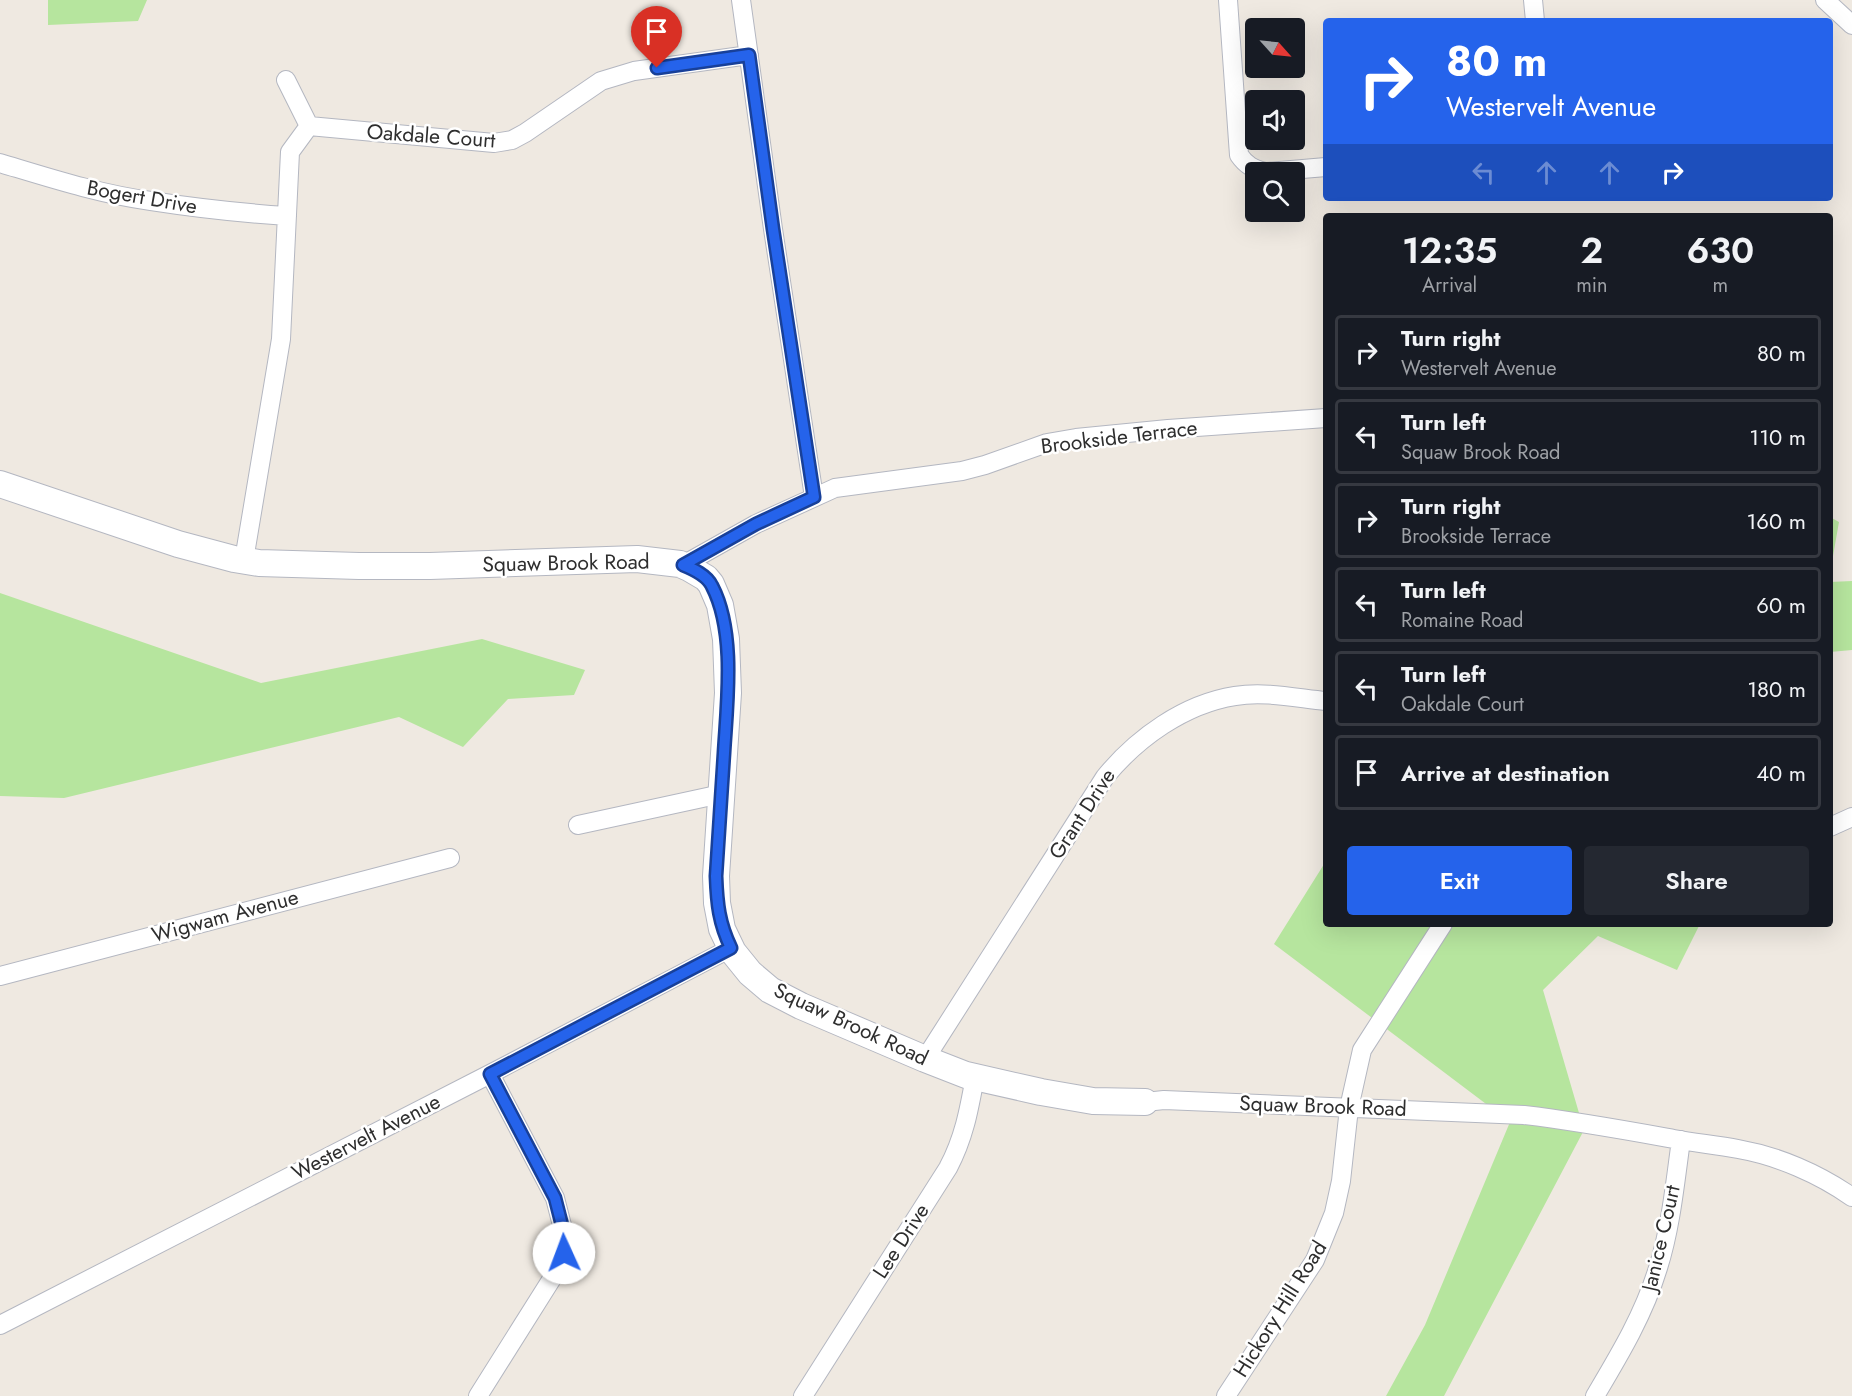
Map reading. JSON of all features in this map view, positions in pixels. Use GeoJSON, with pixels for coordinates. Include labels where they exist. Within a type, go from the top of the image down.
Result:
{"type":"FeatureCollection","features":[{"type":"Feature","properties":{"kind":"street"},"geometry":{"type":"LineString","coordinates":[[741,0],[814,497]]}},
{"type":"Feature","properties":{"kind":"street"},"geometry":{"type":"LineString","coordinates":[[1228,0],[1239,155],[1245,164]]}},
{"type":"Feature","properties":{"kind":"street"},"geometry":{"type":"LineString","coordinates":[[1533,0],[1535,18]]}},
{"type":"Feature","properties":{"kind":"street"},"geometry":{"type":"LineString","coordinates":[[1825,0],[1852,25]]}},
{"type":"Feature","properties":{"kind":"street","name":"Oakdale Court"},"geometry":{"type":"LineString","coordinates":[[309,126],[494,143],[512,140],[525,133],[601,81],[616,75],[749,55]]}},
{"type":"Feature","properties":{"kind":"street"},"geometry":{"type":"LineString","coordinates":[[244,560],[280,339],[290,152],[309,126],[286,80]]}},
{"type":"Feature","properties":{"kind":"street","name":"Bogert Drive"},"geometry":{"type":"LineString","coordinates":[[0,163],[65,183],[151,201],[287,216]]}},
{"type":"Feature","properties":{"kind":"street"},"geometry":{"type":"LineString","coordinates":[[1305,169],[1323,167]]}},
{"type":"Feature","properties":{"kind":"street","name":"Brookside Terrace"},"geometry":{"type":"LineString","coordinates":[[683,565],[756,524],[835,488],[962,471],[1047,443],[1076,438],[1323,418]]}},
{"type":"Feature","properties":{"kind":"street","name":"Squaw Brook Road"},"geometry":{"type":"LineString","coordinates":[[0,484],[178,544],[259,563],[406,566],[637,559],[683,565],[706,578],[720,605],[726,639],[728,675],[716,876],[717,903],[722,929],[731,948],[750,973],[770,990],[801,1006],[925,1059],[975,1077],[1093,1101],[1164,1100],[1524,1115],[1583,1123],[1740,1149],[1773,1158],[1804,1170],[1852,1197]]}},
{"type":"Feature","properties":{"kind":"street","name":"Grant Drive"},"geometry":{"type":"LineString","coordinates":[[925,1059],[1105,777],[1139,741],[1186,712],[1235,696],[1260,695],[1323,701]]}},
{"type":"Feature","properties":{"kind":"street"},"geometry":{"type":"LineString","coordinates":[[578,825],[721,794]]}},
{"type":"Feature","properties":{"kind":"street"},"geometry":{"type":"LineString","coordinates":[[1833,826],[1852,817]]}},
{"type":"Feature","properties":{"kind":"street","name":"Wigwam Avenue"},"geometry":{"type":"LineString","coordinates":[[0,976],[450,858]]}},
{"type":"Feature","properties":{"kind":"street","name":"Hickory Hill Road"},"geometry":{"type":"LineString","coordinates":[[1226,1396],[1321,1248],[1334,1213],[1341,1181],[1349,1108],[1362,1050],[1441,927]]}},
{"type":"Feature","properties":{"kind":"street","name":"Westervelt Avenue"},"geometry":{"type":"LineString","coordinates":[[0,1324],[490,1074],[731,948]]}},
{"type":"Feature","properties":{"kind":"street"},"geometry":{"type":"LineString","coordinates":[[478,1396],[558,1269],[564,1253],[565,1237],[555,1198],[490,1074]]}},
{"type":"Feature","properties":{"kind":"street","name":"Lee Drive"},"geometry":{"type":"LineString","coordinates":[[803,1396],[948,1168],[958,1149],[969,1114],[975,1077]]}},
{"type":"Feature","properties":{"kind":"street","name":"Janice Court"},"geometry":{"type":"LineString","coordinates":[[1595,1396],[1644,1308],[1659,1267],[1669,1224],[1681,1140]]}},
{"type":"Feature","properties":{"kind":"green space"},"geometry":{"type":"Polygon","coordinates":[[[48,0],[147,0],[138,21],[48,25],[48,0]]]}},
{"type":"Feature","properties":{"kind":"green space"},"geometry":{"type":"Polygon","coordinates":[[[1833,519],[1839,522],[1833,556],[1833,519]]]}},
{"type":"Feature","properties":{"kind":"green space"},"geometry":{"type":"Polygon","coordinates":[[[1852,581],[1852,650],[1833,652],[1833,582],[1852,581]]]}},
{"type":"Feature","properties":{"kind":"green space"},"geometry":{"type":"Polygon","coordinates":[[[0,593],[261,683],[482,639],[585,670],[574,695],[508,699],[463,747],[399,717],[64,798],[0,796],[0,593]]]}},
{"type":"Feature","properties":{"kind":"green space"},"geometry":{"type":"Polygon","coordinates":[[[1323,866],[1323,927],[1698,927],[1677,970],[1598,936],[1543,990],[1584,1130],[1444,1396],[1386,1396],[1425,1325],[1510,1122],[1274,944],[1323,866]]]}},
{"type":"Feature","properties":{"kind":"route"},"geometry":{"type":"LineString","coordinates":[[564,1253],[565,1237],[555,1198],[490,1074],[731,948],[722,929],[717,903],[716,876],[728,693],[726,639],[720,605],[711,584],[706,578],[683,565],[756,524],[814,497],[749,55],[657,68]]}}]}
